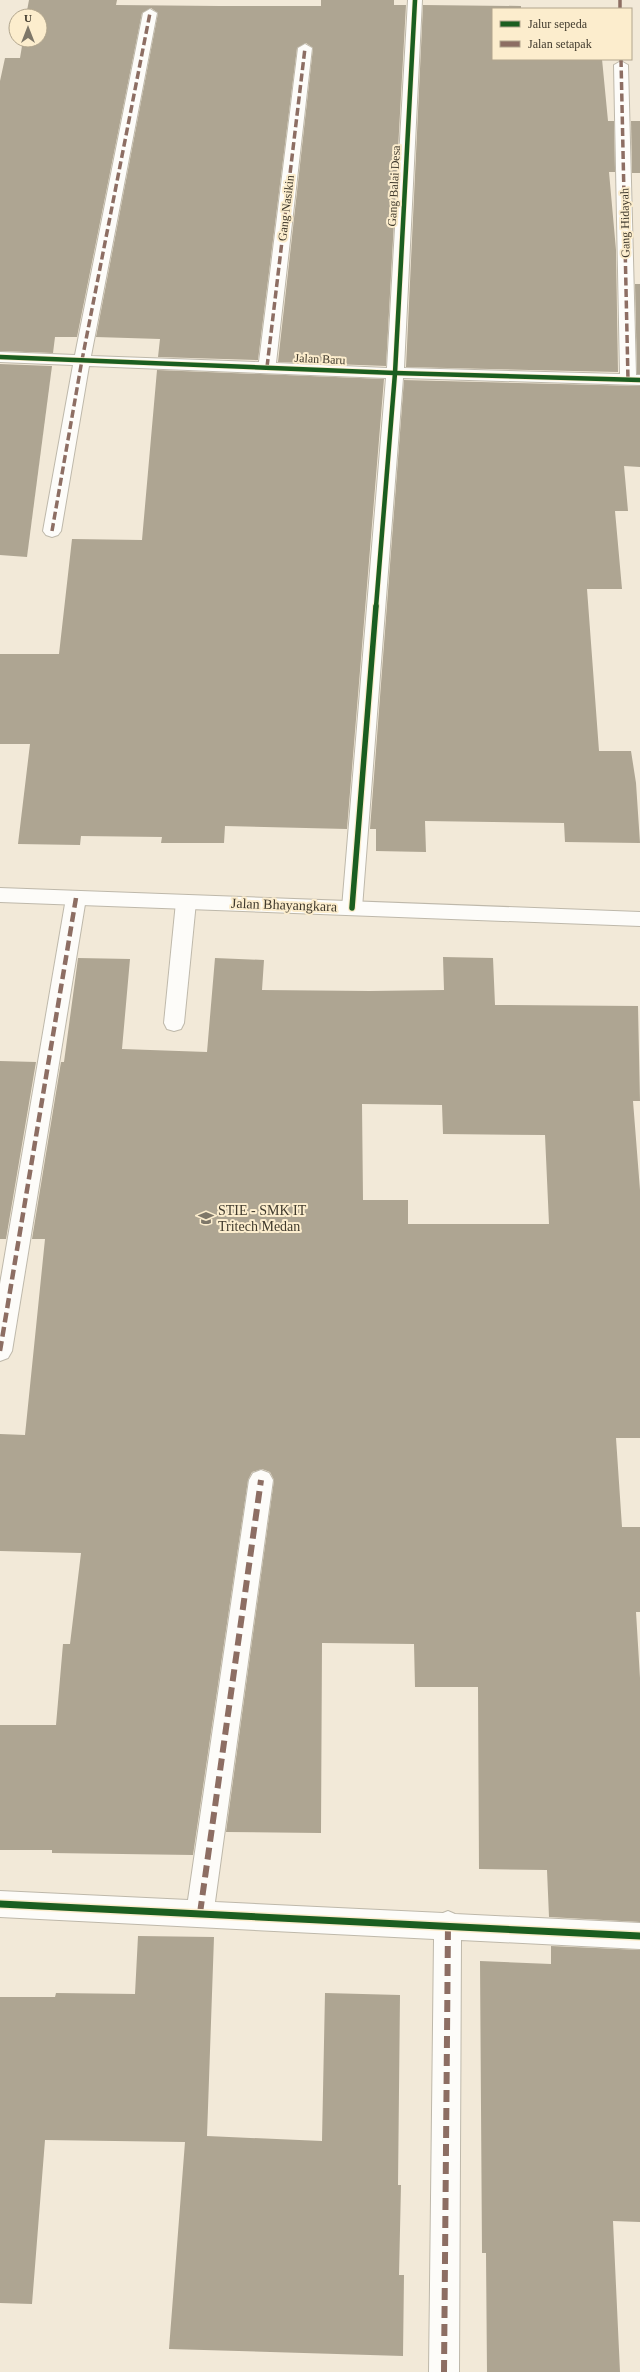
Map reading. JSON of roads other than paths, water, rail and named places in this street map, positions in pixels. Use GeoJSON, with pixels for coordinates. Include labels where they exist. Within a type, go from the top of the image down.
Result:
{"type":"FeatureCollection","features":[{"type":"Feature","properties":{"kind":"street","name":"Gang Balai Desa"},"geometry":{"type":"LineString","coordinates":[[352,908],[394,373],[415,0]]}},
{"type":"Feature","properties":{"kind":"street"},"geometry":{"type":"LineString","coordinates":[[52,531],[82,360],[150,13]]}},
{"type":"Feature","properties":{"kind":"street","name":"Gang Nasikin"},"geometry":{"type":"LineString","coordinates":[[267,367],[305,48]]}},
{"type":"Feature","properties":{"kind":"street","name":"Gang Hidayah"},"geometry":{"type":"LineString","coordinates":[[622,65],[634,380]]}},
{"type":"Feature","properties":{"kind":"street","name":"Jalan Baru"},"geometry":{"type":"LineString","coordinates":[[0,357],[394,373],[634,380]]}},
{"type":"Feature","properties":{"kind":"street","name":"Jalan Bhayangkara"},"geometry":{"type":"LineString","coordinates":[[0,895],[640,919]]}},
{"type":"Feature","properties":{"kind":"street"},"geometry":{"type":"LineString","coordinates":[[0,1352],[76,898]]}},
{"type":"Feature","properties":{"kind":"street"},"geometry":{"type":"LineString","coordinates":[[174,1023],[186,902]]}},
{"type":"Feature","properties":{"kind":"street"},"geometry":{"type":"LineString","coordinates":[[200,1913],[261,1480]]}},
{"type":"Feature","properties":{"kind":"street"},"geometry":{"type":"LineString","coordinates":[[0,1904],[448,1924],[640,1936]]}},
{"type":"Feature","properties":{"kind":"street"},"geometry":{"type":"LineString","coordinates":[[444,2372],[448,1924]]}},
{"type":"Feature","properties":{"kind":"place","name":"STIE - SMK IT Tritech Medan"},"geometry":{"type":"Point","coordinates":[206,1218]}}]}
